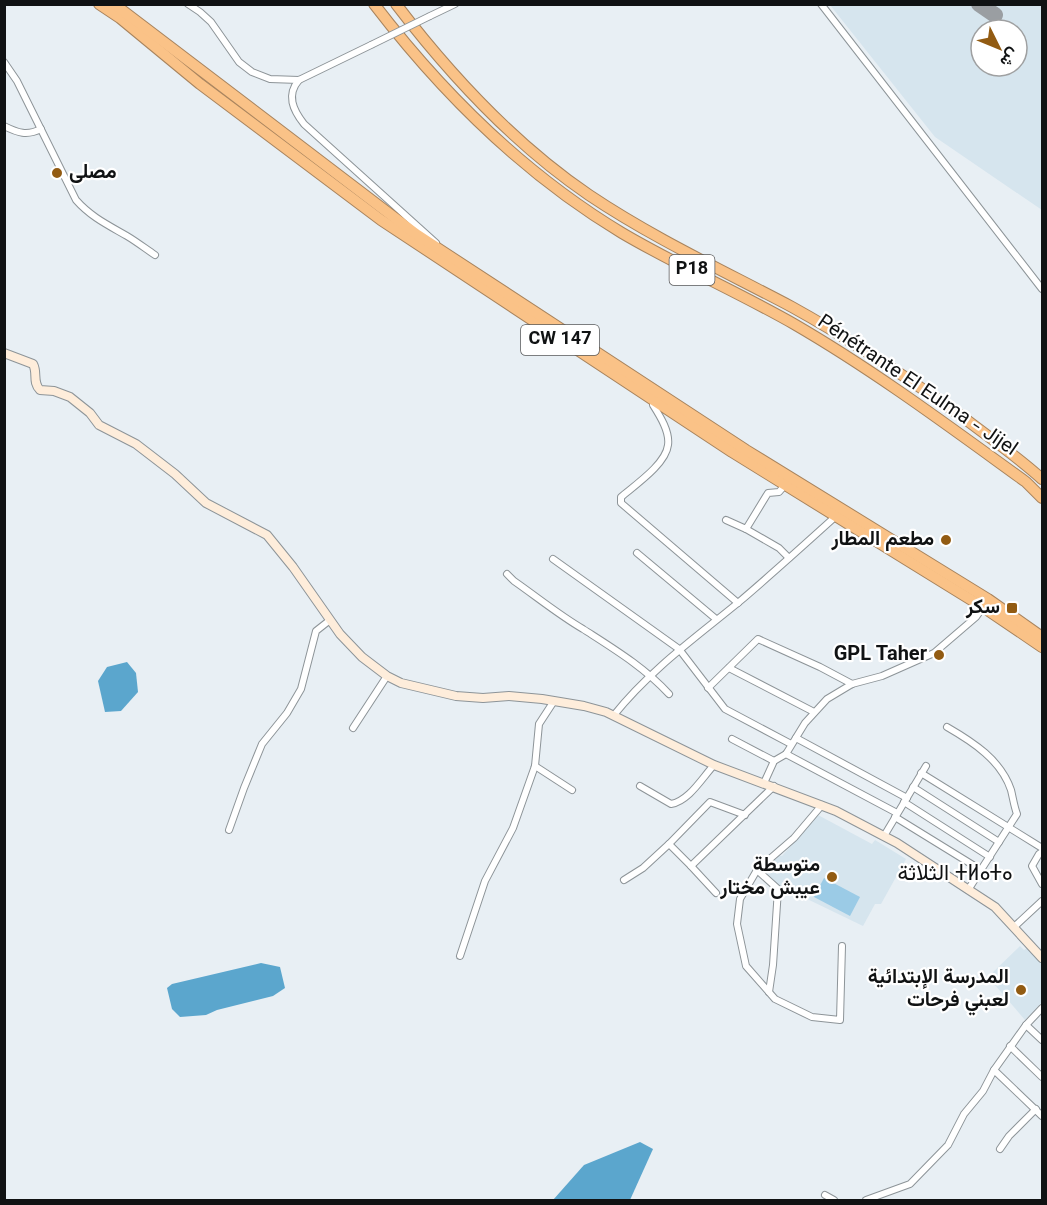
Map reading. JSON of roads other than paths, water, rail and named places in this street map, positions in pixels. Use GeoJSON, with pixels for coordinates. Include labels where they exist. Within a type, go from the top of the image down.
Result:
{"type":"FeatureCollection","features":[{"type":"Feature","properties":{"kind":"highway","name":"CW 147"},"geometry":{"type":"LineString","coordinates":[[99,4],[125,21],[200,84],[381,220],[654,401],[835,517],[983,607],[1042,647]]}},
{"type":"Feature","properties":{"kind":"highway","name":"CW 147"},"geometry":{"type":"LineString","coordinates":[[114,4],[445,254],[746,450],[988,599],[1042,637]]}},
{"type":"Feature","properties":{"kind":"highway","name":"Pénétrante El Eulma - Jijel"},"geometry":{"type":"LineString","coordinates":[[374,4],[397,35],[441,84],[495,138],[539,176],[623,233],[794,324],[896,389],[1026,482],[1042,498]]}},
{"type":"Feature","properties":{"kind":"highway","name":"Pénétrante El Eulma - Jijel"},"geometry":{"type":"LineString","coordinates":[[396,4],[457,78],[503,124],[542,160],[588,194],[630,221],[792,308],[908,377],[999,444],[1042,479]]}},
{"type":"Feature","properties":{"kind":"street"},"geometry":{"type":"LineString","coordinates":[[188,4],[206,16],[233,55],[252,72],[270,79],[299,80],[455,4]]}},
{"type":"Feature","properties":{"kind":"street"},"geometry":{"type":"LineString","coordinates":[[821,4],[1042,290]]}},
{"type":"Feature","properties":{"kind":"street"},"geometry":{"type":"LineString","coordinates":[[4,62],[41,129],[76,200],[86,211],[155,255]]}},
{"type":"Feature","properties":{"kind":"street"},"geometry":{"type":"LineString","coordinates":[[299,80],[293,89],[291,99],[294,109],[304,124],[318,139],[416,224],[445,254]]}},
{"type":"Feature","properties":{"kind":"street"},"geometry":{"type":"LineString","coordinates":[[4,126],[16,132],[30,134],[41,129]]}},
{"type":"Feature","properties":{"kind":"street"},"geometry":{"type":"LineString","coordinates":[[4,353],[33,364],[36,374],[35,382],[40,390],[70,397],[90,413],[99,425],[136,444],[175,474],[206,503],[267,535],[350,645],[387,676],[401,683],[456,696],[483,698],[509,696],[554,701],[584,706],[614,715],[714,765],[844,814],[884,836],[995,908],[1042,958]]}},
{"type":"Feature","properties":{"kind":"street"},"geometry":{"type":"LineString","coordinates":[[654,401],[653,405],[665,427],[668,445],[650,473],[621,497],[621,503],[738,603]]}},
{"type":"Feature","properties":{"kind":"street"},"geometry":{"type":"LineString","coordinates":[[746,529],[768,493],[779,492],[785,485]]}},
{"type":"Feature","properties":{"kind":"street"},"geometry":{"type":"LineString","coordinates":[[614,715],[679,649],[738,603],[835,517]]}},
{"type":"Feature","properties":{"kind":"street"},"geometry":{"type":"LineString","coordinates":[[726,520],[779,548],[789,558]]}},
{"type":"Feature","properties":{"kind":"street"},"geometry":{"type":"LineString","coordinates":[[637,553],[716,619]]}},
{"type":"Feature","properties":{"kind":"street"},"geometry":{"type":"LineString","coordinates":[[553,559],[679,649],[725,709],[794,741],[905,800],[990,856]]}},
{"type":"Feature","properties":{"kind":"street"},"geometry":{"type":"LineString","coordinates":[[507,574],[651,675],[669,694]]}},
{"type":"Feature","properties":{"kind":"street"},"geometry":{"type":"LineString","coordinates":[[764,783],[774,760],[786,754],[814,712],[828,699],[852,684],[882,676],[934,652],[976,617],[983,607]]}},
{"type":"Feature","properties":{"kind":"street"},"geometry":{"type":"LineString","coordinates":[[229,830],[262,744],[299,695],[316,631],[330,620]]}},
{"type":"Feature","properties":{"kind":"street"},"geometry":{"type":"LineString","coordinates":[[708,688],[758,639],[852,684]]}},
{"type":"Feature","properties":{"kind":"street"},"geometry":{"type":"LineString","coordinates":[[729,668],[814,712]]}},
{"type":"Feature","properties":{"kind":"street"},"geometry":{"type":"LineString","coordinates":[[353,728],[387,676]]}},
{"type":"Feature","properties":{"kind":"street"},"geometry":{"type":"LineString","coordinates":[[460,956],[485,881],[513,828],[535,766],[539,724],[554,701]]}},
{"type":"Feature","properties":{"kind":"street"},"geometry":{"type":"LineString","coordinates":[[947,727],[976,744],[998,766],[1011,789],[1017,814],[968,890]]}},
{"type":"Feature","properties":{"kind":"street"},"geometry":{"type":"LineString","coordinates":[[732,739],[774,760]]}},
{"type":"Feature","properties":{"kind":"street"},"geometry":{"type":"LineString","coordinates":[[786,754],[896,815],[981,870]]}},
{"type":"Feature","properties":{"kind":"street"},"geometry":{"type":"LineString","coordinates":[[640,786],[671,804],[678,803],[714,765]]}},
{"type":"Feature","properties":{"kind":"street"},"geometry":{"type":"LineString","coordinates":[[535,766],[572,790]]}},
{"type":"Feature","properties":{"kind":"street"},"geometry":{"type":"LineString","coordinates":[[884,836],[926,766]]}},
{"type":"Feature","properties":{"kind":"street"},"geometry":{"type":"LineString","coordinates":[[921,773],[1042,850],[1032,866],[1042,884]]}},
{"type":"Feature","properties":{"kind":"street"},"geometry":{"type":"LineString","coordinates":[[691,866],[774,786]]}},
{"type":"Feature","properties":{"kind":"street"},"geometry":{"type":"LineString","coordinates":[[913,787],[999,842]]}},
{"type":"Feature","properties":{"kind":"street"},"geometry":{"type":"LineString","coordinates":[[624,880],[643,868],[710,802],[746,815]]}},
{"type":"Feature","properties":{"kind":"street"},"geometry":{"type":"LineString","coordinates":[[822,805],[794,838],[757,870],[740,899],[737,924],[746,966],[775,999],[812,1017],[849,1019]]}},
{"type":"Feature","properties":{"kind":"street"},"geometry":{"type":"LineString","coordinates":[[669,844],[716,893]]}},
{"type":"Feature","properties":{"kind":"street"},"geometry":{"type":"LineString","coordinates":[[757,870],[778,890],[769,992]]}},
{"type":"Feature","properties":{"kind":"street"},"geometry":{"type":"LineString","coordinates":[[1014,927],[1042,901]]}},
{"type":"Feature","properties":{"kind":"street"},"geometry":{"type":"LineString","coordinates":[[840,1020],[842,946]]}},
{"type":"Feature","properties":{"kind":"street"},"geometry":{"type":"LineString","coordinates":[[866,1200],[910,1184],[948,1145],[964,1114],[983,1091],[1010,1046],[1042,1008]]}},
{"type":"Feature","properties":{"kind":"street"},"geometry":{"type":"LineString","coordinates":[[1026,1025],[1042,1040]]}},
{"type":"Feature","properties":{"kind":"street"},"geometry":{"type":"LineString","coordinates":[[1010,1046],[1042,1077]]}},
{"type":"Feature","properties":{"kind":"street"},"geometry":{"type":"LineString","coordinates":[[994,1070],[1042,1116]]}},
{"type":"Feature","properties":{"kind":"street"},"geometry":{"type":"LineString","coordinates":[[1000,1149],[1009,1136],[1036,1109]]}},
{"type":"Feature","properties":{"kind":"street"},"geometry":{"type":"LineString","coordinates":[[825,1195],[834,1200]]}},
{"type":"Feature","properties":{"kind":"place","name":"مصلى"},"geometry":{"type":"Point","coordinates":[57,173]}},
{"type":"Feature","properties":{"kind":"place","name":"مطعم المطار"},"geometry":{"type":"Point","coordinates":[946,540]}},
{"type":"Feature","properties":{"kind":"place","name":"سكر"},"geometry":{"type":"Point","coordinates":[1012,608]}},
{"type":"Feature","properties":{"kind":"place","name":"GPL Taher"},"geometry":{"type":"Point","coordinates":[939,655]}},
{"type":"Feature","properties":{"kind":"place","name":"متوسطة عيبش مختار"},"geometry":{"type":"Point","coordinates":[832,877]}},
{"type":"Feature","properties":{"kind":"place","name":"المدرسة الإبتدائية لعبني فرحات"},"geometry":{"type":"Point","coordinates":[1021,990]}},
{"type":"Feature","properties":{"kind":"district","name":"الثلاثة ⵜⵍⴰⵜⴰ"},"geometry":{"type":"Point","coordinates":[955,874]}}]}
